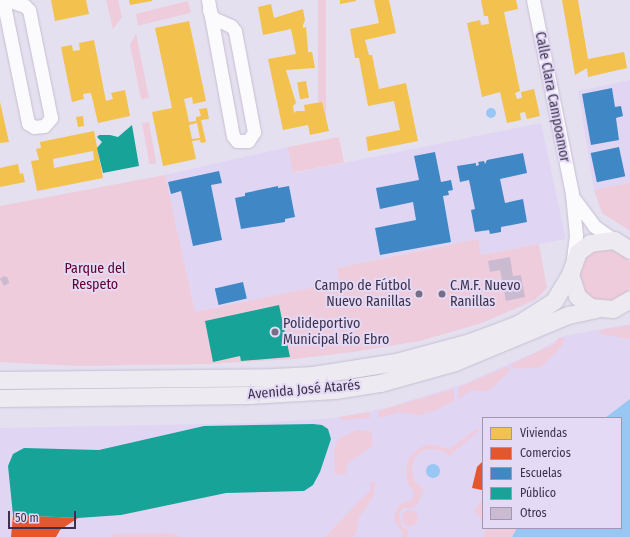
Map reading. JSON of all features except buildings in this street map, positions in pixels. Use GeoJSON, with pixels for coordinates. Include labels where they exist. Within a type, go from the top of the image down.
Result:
{"type":"FeatureCollection","features":[{"type":"Feature","properties":{"kind":"main road","name":"Avenida José Atarés"},"geometry":{"type":"LineString","coordinates":[[0,380],[274,377],[313,375],[396,362],[470,342],[518,324],[554,301],[572,267],[590,243],[626,247]]}},
{"type":"Feature","properties":{"kind":"main road"},"geometry":{"type":"LineString","coordinates":[[572,267],[577,296],[596,309]]}},
{"type":"Feature","properties":{"kind":"main road","name":"Avenida José Atarés"},"geometry":{"type":"LineString","coordinates":[[0,398],[249,395],[335,390],[380,383],[455,362],[568,316],[596,309],[613,309],[630,299]]}},
{"type":"Feature","properties":{"kind":"street"},"geometry":{"type":"LineString","coordinates":[[3,0],[7,22],[28,123],[34,127],[44,126],[51,118],[29,10],[25,6],[13,2],[7,22]]}},
{"type":"Feature","properties":{"kind":"street","name":"Calle Clara Campoamor"},"geometry":{"type":"LineString","coordinates":[[533,0],[572,194],[576,235],[572,267]]}},
{"type":"Feature","properties":{"kind":"street"},"geometry":{"type":"LineString","coordinates":[[208,5],[213,18],[226,23],[235,31],[252,124],[252,137],[248,141],[237,141],[233,136],[208,5]]}},
{"type":"Feature","properties":{"kind":"street"},"geometry":{"type":"LineString","coordinates":[[214,34],[220,24],[226,23]]}},
{"type":"Feature","properties":{"kind":"street","name":"Calle Clara Campoamor"},"geometry":{"type":"LineString","coordinates":[[572,194],[591,222],[626,247]]}},
{"type":"Feature","properties":{"kind":"shaded area"},"geometry":{"type":"Polygon","coordinates":[[[630,80],[630,183],[594,190],[578,91],[630,80]]]}},
{"type":"Feature","properties":{"kind":"shaded area"},"geometry":{"type":"Polygon","coordinates":[[[541,123],[566,239],[481,255],[478,239],[467,241],[337,268],[340,282],[195,312],[165,175],[288,147],[294,173],[541,123]]]}},
{"type":"Feature","properties":{"kind":"shaded area"},"geometry":{"type":"Polygon","coordinates":[[[630,324],[630,399],[606,417],[482,417],[482,529],[516,529],[512,537],[0,537],[0,428],[259,423],[335,418],[386,408],[466,383],[538,351],[564,336],[630,324]]]}},
{"type":"Feature","properties":{"kind":"green space"},"geometry":{"type":"Polygon","coordinates":[[[106,0],[118,0],[122,17],[113,29],[106,0]]]}},
{"type":"Feature","properties":{"kind":"green space"},"geometry":{"type":"Polygon","coordinates":[[[318,0],[326,0],[326,131],[318,131],[318,0]]]}},
{"type":"Feature","properties":{"kind":"green space"},"geometry":{"type":"Polygon","coordinates":[[[188,1],[191,13],[139,26],[136,14],[188,1]]]}},
{"type":"Feature","properties":{"kind":"green space"},"geometry":{"type":"Polygon","coordinates":[[[136,33],[149,98],[141,99],[130,45],[136,33]]]}},
{"type":"Feature","properties":{"kind":"green space"},"geometry":{"type":"Polygon","coordinates":[[[149,122],[156,163],[149,165],[142,123],[149,122]]]}},
{"type":"Feature","properties":{"kind":"green space"},"geometry":{"type":"Polygon","coordinates":[[[339,137],[344,163],[293,172],[288,147],[339,137]]]}},
{"type":"Feature","properties":{"kind":"green space","name":"Parque del Respeto"},"geometry":{"type":"Polygon","coordinates":[[[165,175],[195,312],[339,282],[337,268],[478,239],[481,255],[539,244],[547,288],[535,300],[482,323],[420,341],[353,352],[294,359],[208,364],[77,366],[0,362],[0,206],[165,175]]]}},
{"type":"Feature","properties":{"kind":"green space"},"geometry":{"type":"Polygon","coordinates":[[[630,183],[630,231],[602,213],[594,190],[630,183]]]}},
{"type":"Feature","properties":{"kind":"green space"},"geometry":{"type":"Polygon","coordinates":[[[606,248],[616,250],[628,260],[631,265],[631,285],[625,294],[616,300],[606,302],[596,300],[587,294],[581,285],[579,275],[581,265],[587,256],[596,250],[606,248]]]}},
{"type":"Feature","properties":{"kind":"green space"},"geometry":{"type":"Polygon","coordinates":[[[630,325],[630,339],[600,334],[601,330],[630,325]]]}},
{"type":"Feature","properties":{"kind":"green space"},"geometry":{"type":"Polygon","coordinates":[[[559,337],[565,339],[561,347],[541,367],[516,369],[510,365],[554,344],[559,337]]]}},
{"type":"Feature","properties":{"kind":"green space"},"geometry":{"type":"Polygon","coordinates":[[[506,367],[510,370],[491,389],[484,391],[472,390],[458,399],[459,387],[506,367]]]}},
{"type":"Feature","properties":{"kind":"green space"},"geometry":{"type":"Polygon","coordinates":[[[454,389],[454,401],[434,411],[418,415],[400,412],[379,418],[378,411],[454,389]]]}},
{"type":"Feature","properties":{"kind":"green space"},"geometry":{"type":"Polygon","coordinates":[[[369,412],[370,418],[341,420],[339,417],[369,412]]]}},
{"type":"Feature","properties":{"kind":"green space"},"geometry":{"type":"Polygon","coordinates":[[[478,428],[479,431],[449,456],[443,451],[432,449],[423,450],[414,459],[412,470],[414,480],[424,490],[416,507],[403,508],[399,514],[402,527],[409,530],[407,537],[402,537],[403,533],[394,520],[396,510],[400,504],[412,500],[414,492],[408,484],[406,472],[409,458],[419,448],[430,444],[449,449],[478,428]]]}},
{"type":"Feature","properties":{"kind":"green space"},"geometry":{"type":"Polygon","coordinates":[[[357,430],[371,431],[373,445],[347,464],[346,474],[335,475],[334,450],[338,439],[357,430]]]}},
{"type":"Feature","properties":{"kind":"green space"},"geometry":{"type":"Polygon","coordinates":[[[375,480],[373,497],[358,519],[356,534],[352,537],[325,537],[371,489],[370,484],[375,480]]]}},
{"type":"Feature","properties":{"kind":"green space"},"geometry":{"type":"Polygon","coordinates":[[[482,499],[482,520],[474,511],[482,499]]]}},
{"type":"Feature","properties":{"kind":"green space"},"geometry":{"type":"Polygon","coordinates":[[[407,510],[413,510],[418,515],[416,524],[413,526],[407,526],[402,521],[402,515],[407,510]]]}},
{"type":"Feature","properties":{"kind":"green space"},"geometry":{"type":"Polygon","coordinates":[[[485,529],[516,529],[512,537],[484,537],[485,529]]]}},
{"type":"Feature","properties":{"kind":"green space"},"geometry":{"type":"Polygon","coordinates":[[[171,533],[181,537],[113,537],[110,534],[171,533]]]}},
{"type":"Feature","properties":{"kind":"water"},"geometry":{"type":"Polygon","coordinates":[[[491,108],[496,113],[491,118],[486,113],[491,108]]]}},
{"type":"Feature","properties":{"kind":"water"},"geometry":{"type":"Polygon","coordinates":[[[630,399],[630,537],[512,537],[516,529],[622,529],[622,417],[606,417],[630,399]]]}},
{"type":"Feature","properties":{"kind":"water"},"geometry":{"type":"Polygon","coordinates":[[[433,464],[438,466],[440,471],[438,476],[433,478],[428,476],[426,471],[428,466],[433,464]]]}},
{"type":"Feature","properties":{"kind":"place","name":"Campo de Fútbol Nuevo Ranillas"},"geometry":{"type":"Point","coordinates":[419,294]}},
{"type":"Feature","properties":{"kind":"place","name":"C.M.F. Nuevo Ranillas"},"geometry":{"type":"Point","coordinates":[442,294]}},
{"type":"Feature","properties":{"kind":"place","name":"Polideportivo Municipal Río Ebro"},"geometry":{"type":"Point","coordinates":[275,332]}}]}
